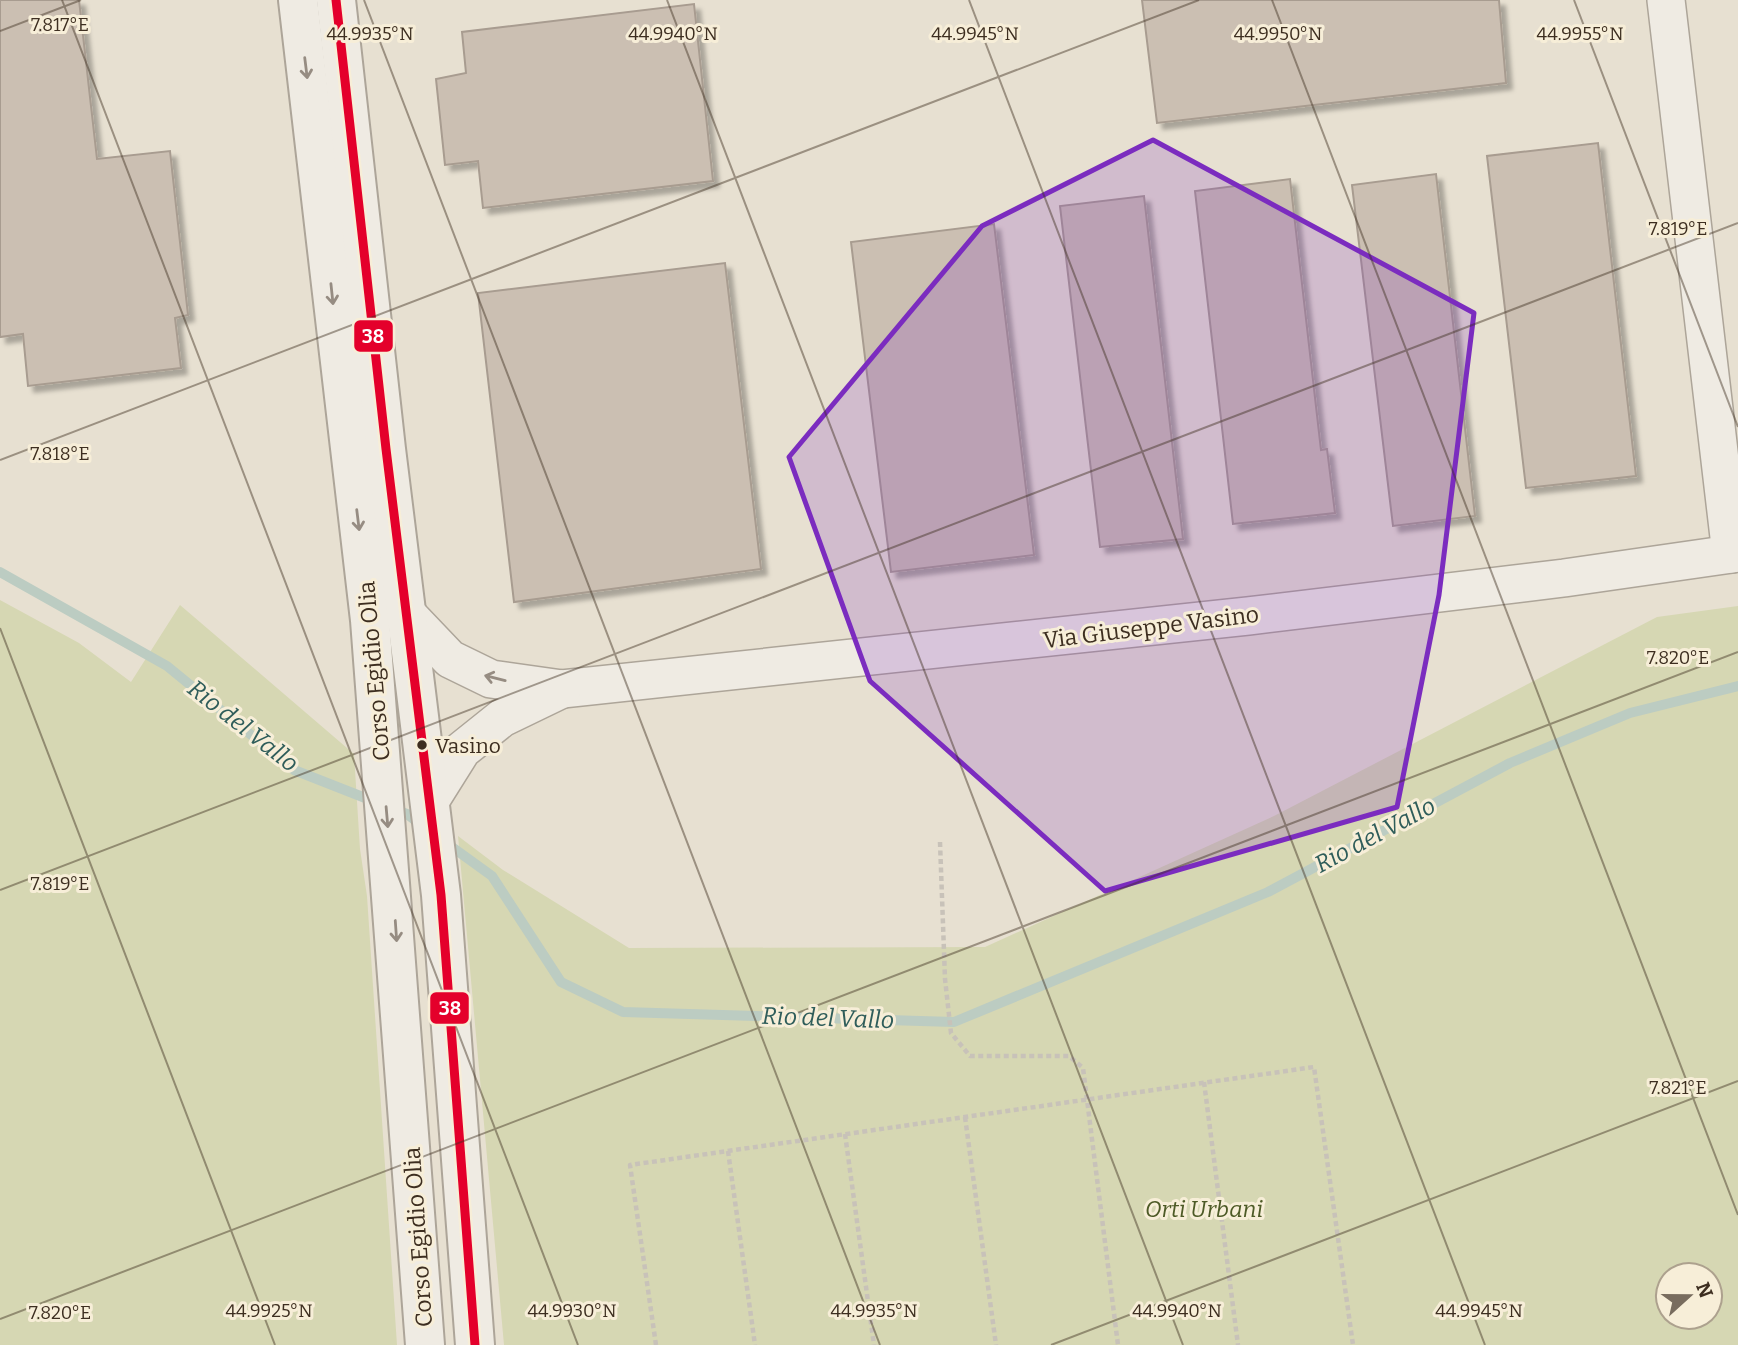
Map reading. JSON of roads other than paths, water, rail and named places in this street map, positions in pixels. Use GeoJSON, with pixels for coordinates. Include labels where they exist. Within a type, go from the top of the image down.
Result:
{"type":"FeatureCollection","features":[{"type":"Feature","properties":{"kind":"street","name":"Corso Egidio Olia"},"geometry":{"type":"LineString","coordinates":[[298,0],[370,620],[425,1345]]}},
{"type":"Feature","properties":{"kind":"street","name":"Corso Egidio Olia"},"geometry":{"type":"LineString","coordinates":[[336,0],[386,449],[441,895],[475,1345]]}},
{"type":"Feature","properties":{"kind":"street"},"geometry":{"type":"LineString","coordinates":[[1665,0],[1734,554]]}},
{"type":"Feature","properties":{"kind":"street","name":"Via Giuseppe Vasino"},"geometry":{"type":"LineString","coordinates":[[408,615],[450,659],[491,678],[562,689],[1248,617],[1734,554]]}},
{"type":"Feature","properties":{"kind":"street","name":"Via Giuseppe Vasino"},"geometry":{"type":"LineString","coordinates":[[430,801],[462,750],[502,718],[562,689]]}},
{"type":"Feature","properties":{"kind":"waterway","name":"Rio del Vallo"},"geometry":{"type":"LineString","coordinates":[[0,572],[167,666],[294,770],[378,803]]}},
{"type":"Feature","properties":{"kind":"waterway","name":"Rio del Vallo"},"geometry":{"type":"LineString","coordinates":[[445,842],[492,876],[561,982],[623,1012],[954,1022],[1268,892],[1510,763],[1630,713],[1738,686]]}},
{"type":"Feature","properties":{"kind":"waterway","name":"Rio del Vallo"},"geometry":{"type":"LineString","coordinates":[[393,809],[407,814],[424,827]]}},
{"type":"Feature","properties":{"kind":"place","name":"Vasino"},"geometry":{"type":"Point","coordinates":[422,745]}},
{"type":"Feature","properties":{"kind":"park label","name":"Orti Urbani"},"geometry":{"type":"Point","coordinates":[1204,1209]}}]}
